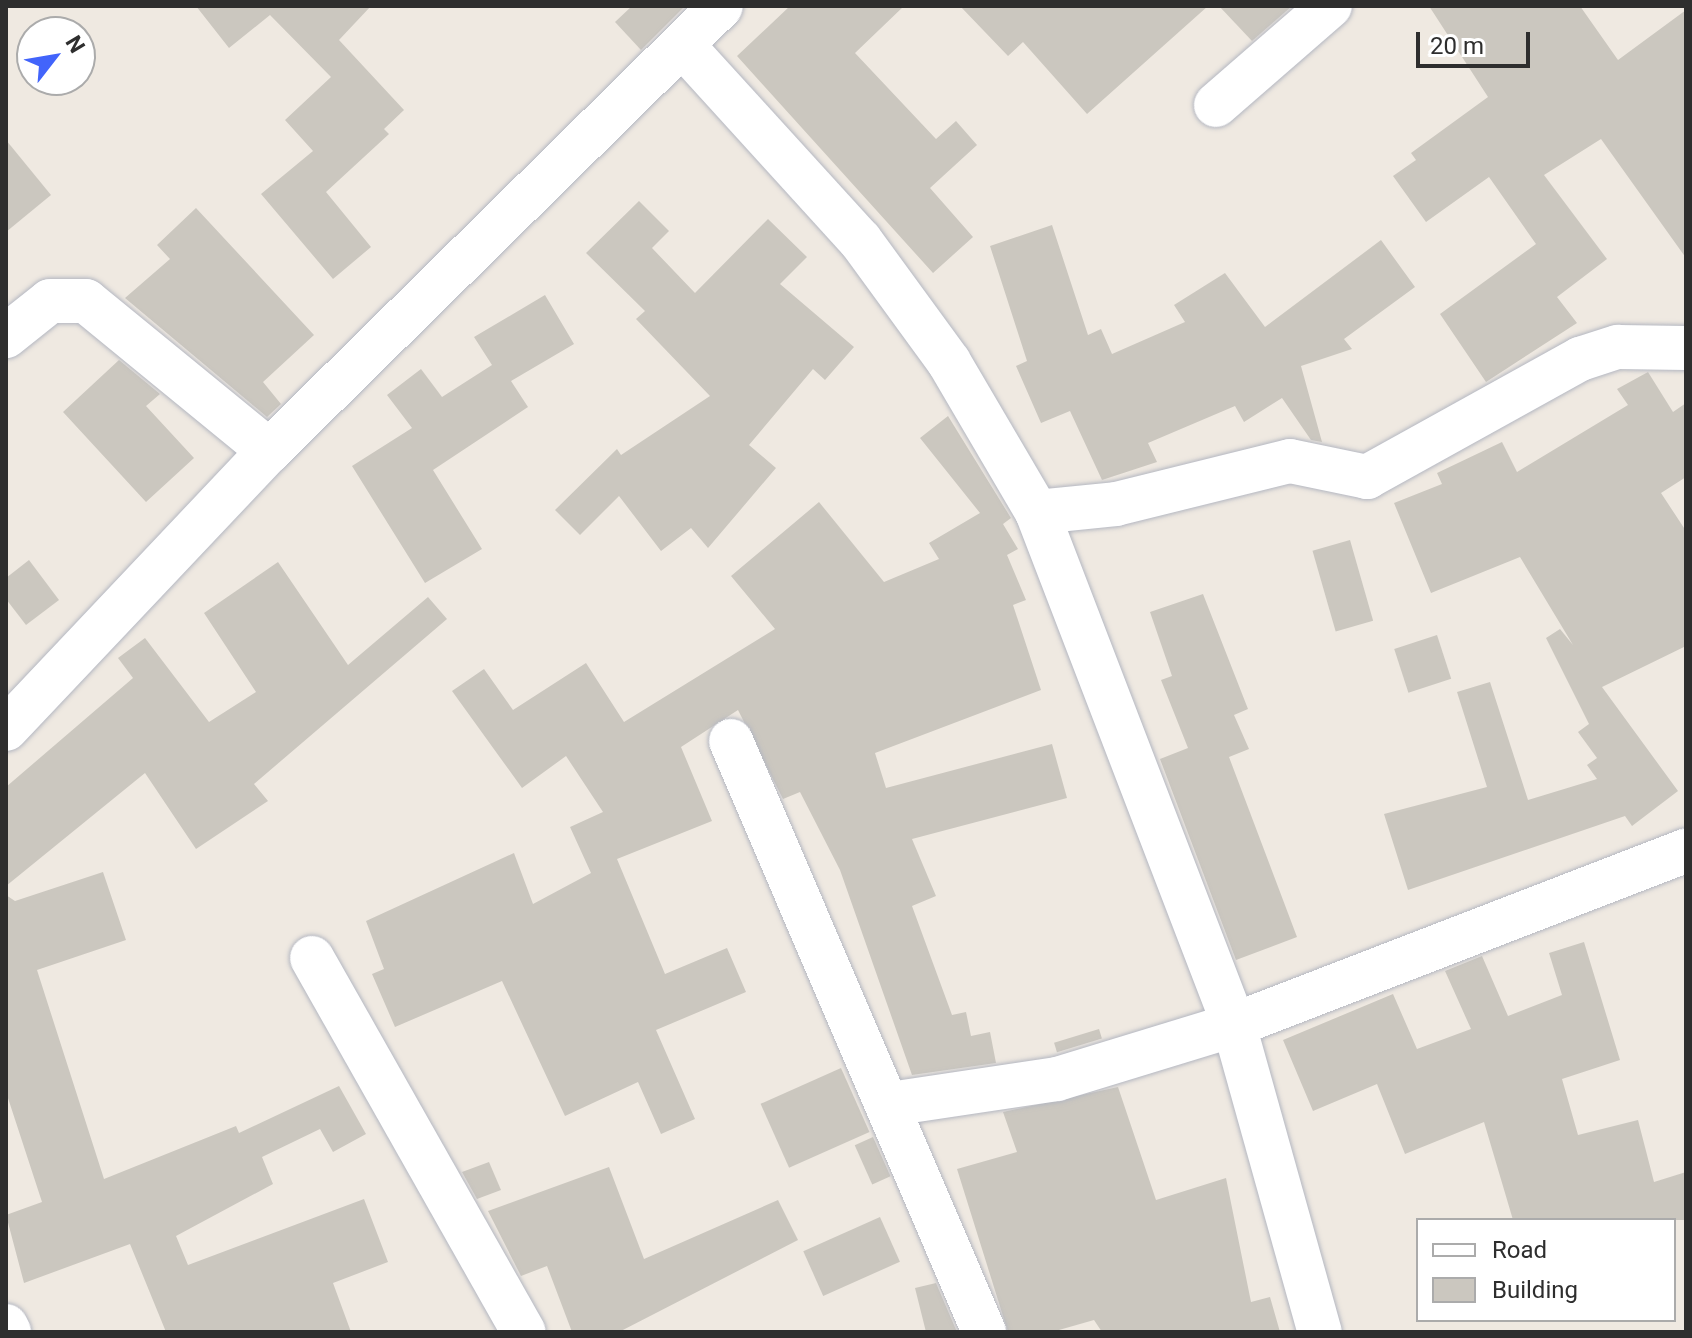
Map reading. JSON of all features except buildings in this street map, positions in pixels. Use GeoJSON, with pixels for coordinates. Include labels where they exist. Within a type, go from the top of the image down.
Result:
{"type":"FeatureCollection","features":[{"type":"Feature","properties":{"kind":"street"},"geometry":{"type":"LineString","coordinates":[[6,729],[269,451],[685,48],[721,6]]}},
{"type":"Feature","properties":{"kind":"street"},"geometry":{"type":"LineString","coordinates":[[1216,105],[1330,6]]}},
{"type":"Feature","properties":{"kind":"street"},"geometry":{"type":"LineString","coordinates":[[685,48],[860,240],[949,362],[1037,512],[1234,1025],[1320,1332]]}},
{"type":"Feature","properties":{"kind":"street"},"geometry":{"type":"LineString","coordinates":[[6,336],[50,301],[86,301],[269,451]]}},
{"type":"Feature","properties":{"kind":"street"},"geometry":{"type":"LineString","coordinates":[[1037,512],[1116,504],[1189,480],[1290,461],[1367,477],[1580,359],[1618,347],[1686,348]]}},
{"type":"Feature","properties":{"kind":"street"},"geometry":{"type":"LineString","coordinates":[[731,741],[890,1104],[984,1332]]}},
{"type":"Feature","properties":{"kind":"street"},"geometry":{"type":"LineString","coordinates":[[890,1104],[1057,1079],[1234,1025],[1686,851]]}},
{"type":"Feature","properties":{"kind":"street"},"geometry":{"type":"LineString","coordinates":[[312,958],[524,1332]]}},
{"type":"Feature","properties":{"kind":"street"},"geometry":{"type":"LineString","coordinates":[[6,1326],[9,1332]]}}]}
